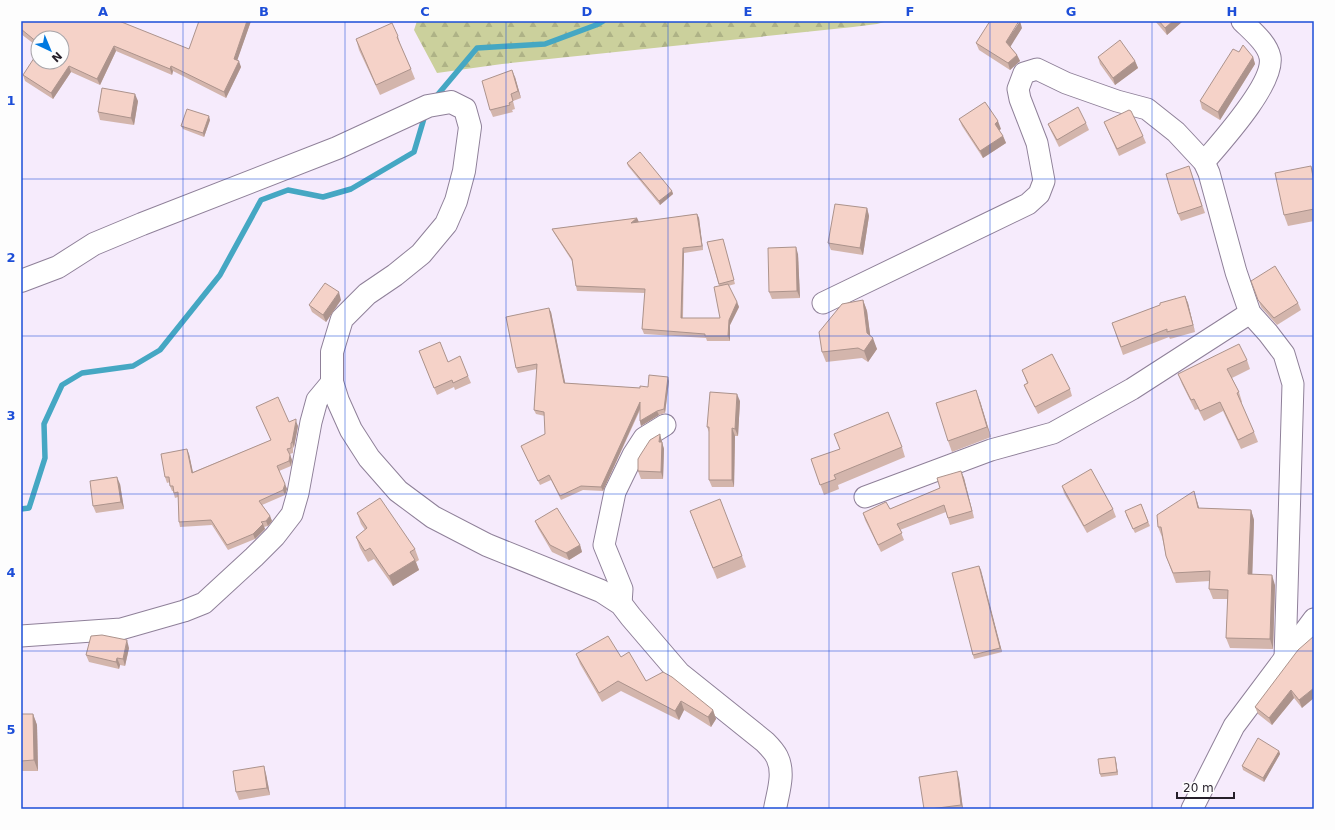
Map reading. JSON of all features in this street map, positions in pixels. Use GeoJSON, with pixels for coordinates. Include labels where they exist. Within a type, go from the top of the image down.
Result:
{"type":"FeatureCollection","features":[{"type":"Feature","properties":{"kind":"street"},"geometry":{"type":"LineString","coordinates":[[1204,162],[1241,118],[1265,81],[1270,66],[1270,58],[1267,48],[1242,21]]}},
{"type":"Feature","properties":{"kind":"street"},"geometry":{"type":"LineString","coordinates":[[824,303],[1028,204],[1039,194],[1044,181],[1037,143],[1020,99],[1018,89],[1024,73],[1037,69],[1066,83],[1117,101],[1147,109],[1176,132],[1204,162],[1209,173],[1236,272],[1250,313],[1284,354],[1293,384],[1285,659]]}},
{"type":"Feature","properties":{"kind":"street"},"geometry":{"type":"LineString","coordinates":[[21,281],[58,267],[94,244],[337,148],[428,106],[451,102],[465,109],[470,127],[464,171],[456,201],[446,224],[421,254],[367,294],[342,319],[332,352],[332,382],[350,430],[368,458],[398,491],[433,517],[487,544],[601,591],[621,604],[679,673],[765,742],[776,755],[780,765],[781,775],[775,809]]}},
{"type":"Feature","properties":{"kind":"street"},"geometry":{"type":"LineString","coordinates":[[865,497],[991,450],[1053,433],[1132,389],[1250,313]]}},
{"type":"Feature","properties":{"kind":"street"},"geometry":{"type":"LineString","coordinates":[[21,636],[120,629],[184,611],[204,603],[270,541],[292,514],[304,466],[311,422],[317,400],[332,382]]}},
{"type":"Feature","properties":{"kind":"street"},"geometry":{"type":"LineString","coordinates":[[621,604],[622,590],[604,545],[615,492],[633,455],[644,438],[666,425]]}},
{"type":"Feature","properties":{"kind":"street"},"geometry":{"type":"LineString","coordinates":[[1192,809],[1234,726],[1314,619]]}},
{"type":"Feature","properties":{"kind":"green space"},"geometry":{"type":"Polygon","coordinates":[[[417,21],[888,21],[853,27],[502,64],[437,73],[414,30],[417,21]]]}},
{"type":"Feature","properties":{"kind":"building"},"geometry":{"type":"Polygon","coordinates":[[[21,21],[119,21],[189,49],[199,21],[247,21],[234,59],[239,61],[224,92],[171,66],[170,69],[114,46],[97,79],[70,66],[70,30],[30,30],[30,36],[21,29],[21,21]]]}},
{"type":"Feature","properties":{"kind":"building"},"geometry":{"type":"Polygon","coordinates":[[[990,21],[1019,21],[1006,42],[1017,55],[1008,63],[976,43],[990,21]]]}},
{"type":"Feature","properties":{"kind":"building"},"geometry":{"type":"Polygon","coordinates":[[[1159,21],[1173,21],[1165,28],[1159,21]]]}},
{"type":"Feature","properties":{"kind":"building"},"geometry":{"type":"Polygon","coordinates":[[[392,23],[411,69],[376,85],[356,39],[392,23]]]}},
{"type":"Feature","properties":{"kind":"building"},"geometry":{"type":"Polygon","coordinates":[[[1120,40],[1135,61],[1113,78],[1098,57],[1120,40]]]}},
{"type":"Feature","properties":{"kind":"building"},"geometry":{"type":"Polygon","coordinates":[[[1243,45],[1253,57],[1218,112],[1200,101],[1233,49],[1239,52],[1243,45]]]}},
{"type":"Feature","properties":{"kind":"building"},"geometry":{"type":"Polygon","coordinates":[[[30,64],[30,70],[66,70],[51,93],[23,75],[30,64]]]}},
{"type":"Feature","properties":{"kind":"building"},"geometry":{"type":"Polygon","coordinates":[[[512,70],[518,91],[511,94],[513,101],[509,103],[510,105],[490,110],[482,81],[512,70]]]}},
{"type":"Feature","properties":{"kind":"building"},"geometry":{"type":"Polygon","coordinates":[[[102,88],[135,94],[131,118],[98,112],[102,88]]]}},
{"type":"Feature","properties":{"kind":"building"},"geometry":{"type":"Polygon","coordinates":[[[985,102],[998,121],[995,124],[1003,136],[980,151],[959,119],[985,102]]]}},
{"type":"Feature","properties":{"kind":"building"},"geometry":{"type":"Polygon","coordinates":[[[1078,107],[1086,123],[1057,140],[1048,124],[1078,107]]]}},
{"type":"Feature","properties":{"kind":"building"},"geometry":{"type":"Polygon","coordinates":[[[187,109],[209,116],[203,133],[181,126],[187,109]]]}},
{"type":"Feature","properties":{"kind":"building"},"geometry":{"type":"Polygon","coordinates":[[[1129,110],[1131,111],[1143,136],[1117,149],[1104,122],[1129,110]]]}},
{"type":"Feature","properties":{"kind":"building"},"geometry":{"type":"Polygon","coordinates":[[[640,152],[672,191],[659,201],[627,163],[640,152]]]}},
{"type":"Feature","properties":{"kind":"building"},"geometry":{"type":"Polygon","coordinates":[[[1189,166],[1202,206],[1178,214],[1166,174],[1189,166]]]}},
{"type":"Feature","properties":{"kind":"building"},"geometry":{"type":"Polygon","coordinates":[[[1311,166],[1314,182],[1314,209],[1284,215],[1275,173],[1311,166]]]}},
{"type":"Feature","properties":{"kind":"building"},"geometry":{"type":"Polygon","coordinates":[[[835,204],[867,208],[860,248],[828,243],[835,204]]]}},
{"type":"Feature","properties":{"kind":"building"},"geometry":{"type":"Polygon","coordinates":[[[697,214],[702,246],[683,248],[681,318],[720,318],[714,287],[728,284],[737,302],[729,320],[728,336],[705,336],[705,334],[642,329],[645,289],[576,286],[572,259],[552,229],[637,218],[631,223],[697,214]]]}},
{"type":"Feature","properties":{"kind":"building"},"geometry":{"type":"Polygon","coordinates":[[[723,239],[734,280],[719,284],[707,242],[723,239]]]}},
{"type":"Feature","properties":{"kind":"building"},"geometry":{"type":"Polygon","coordinates":[[[796,247],[797,291],[769,292],[768,248],[796,247]]]}},
{"type":"Feature","properties":{"kind":"building"},"geometry":{"type":"Polygon","coordinates":[[[1275,266],[1298,303],[1274,318],[1258,300],[1251,281],[1275,266]]]}},
{"type":"Feature","properties":{"kind":"building"},"geometry":{"type":"Polygon","coordinates":[[[325,283],[339,292],[323,315],[309,305],[325,283]]]}},
{"type":"Feature","properties":{"kind":"building"},"geometry":{"type":"Polygon","coordinates":[[[1185,296],[1193,325],[1167,332],[1167,329],[1121,347],[1112,323],[1160,305],[1160,303],[1185,296]]]}},
{"type":"Feature","properties":{"kind":"building"},"geometry":{"type":"Polygon","coordinates":[[[863,300],[867,333],[873,338],[864,351],[858,348],[822,352],[819,332],[842,304],[863,300]]]}},
{"type":"Feature","properties":{"kind":"building"},"geometry":{"type":"Polygon","coordinates":[[[549,308],[564,383],[640,388],[640,386],[648,387],[649,375],[668,377],[664,409],[657,411],[640,421],[640,402],[601,487],[581,486],[560,496],[549,475],[538,481],[521,446],[545,434],[544,412],[534,410],[537,364],[516,368],[506,317],[549,308]]]}},
{"type":"Feature","properties":{"kind":"building"},"geometry":{"type":"Polygon","coordinates":[[[440,342],[448,362],[460,356],[468,376],[453,383],[452,380],[434,388],[419,351],[440,342]]]}},
{"type":"Feature","properties":{"kind":"building"},"geometry":{"type":"Polygon","coordinates":[[[1239,344],[1247,360],[1227,369],[1239,392],[1237,393],[1254,432],[1238,440],[1220,402],[1200,411],[1194,399],[1191,400],[1178,374],[1239,344]]]}},
{"type":"Feature","properties":{"kind":"building"},"geometry":{"type":"Polygon","coordinates":[[[1052,354],[1070,389],[1035,407],[1024,385],[1028,383],[1022,370],[1052,354]]]}},
{"type":"Feature","properties":{"kind":"building"},"geometry":{"type":"Polygon","coordinates":[[[976,390],[987,427],[948,441],[936,403],[976,390]]]}},
{"type":"Feature","properties":{"kind":"building"},"geometry":{"type":"Polygon","coordinates":[[[710,392],[737,394],[735,429],[732,428],[732,480],[709,480],[709,427],[707,427],[710,392]]]}},
{"type":"Feature","properties":{"kind":"building"},"geometry":{"type":"Polygon","coordinates":[[[278,397],[289,422],[296,419],[296,421],[291,448],[287,449],[290,455],[289,461],[277,466],[285,484],[283,490],[259,501],[270,516],[266,521],[261,522],[263,524],[253,534],[227,545],[211,520],[179,522],[178,492],[174,493],[173,486],[170,486],[169,477],[165,477],[161,454],[187,449],[192,473],[271,440],[256,407],[278,397]]]}},
{"type":"Feature","properties":{"kind":"building"},"geometry":{"type":"Polygon","coordinates":[[[888,412],[902,447],[834,475],[836,479],[820,485],[811,459],[840,449],[834,434],[888,412]]]}},
{"type":"Feature","properties":{"kind":"building"},"geometry":{"type":"Polygon","coordinates":[[[660,434],[659,442],[662,442],[661,472],[638,471],[638,459],[650,440],[660,434]]]}},
{"type":"Feature","properties":{"kind":"building"},"geometry":{"type":"Polygon","coordinates":[[[1091,469],[1113,509],[1084,526],[1062,486],[1091,469]]]}},
{"type":"Feature","properties":{"kind":"building"},"geometry":{"type":"Polygon","coordinates":[[[961,471],[972,511],[948,518],[944,505],[897,524],[902,533],[878,545],[863,513],[886,502],[890,509],[940,488],[937,478],[961,471]]]}},
{"type":"Feature","properties":{"kind":"building"},"geometry":{"type":"Polygon","coordinates":[[[117,477],[121,502],[93,506],[90,481],[117,477]]]}},
{"type":"Feature","properties":{"kind":"building"},"geometry":{"type":"Polygon","coordinates":[[[1194,491],[1198,508],[1251,510],[1248,574],[1272,575],[1270,639],[1226,638],[1228,590],[1209,589],[1210,571],[1173,573],[1166,556],[1161,527],[1158,527],[1157,515],[1194,491]]]}},
{"type":"Feature","properties":{"kind":"building"},"geometry":{"type":"Polygon","coordinates":[[[380,498],[415,549],[410,552],[415,560],[389,576],[370,548],[365,551],[356,537],[367,528],[357,513],[380,498]]]}},
{"type":"Feature","properties":{"kind":"building"},"geometry":{"type":"Polygon","coordinates":[[[720,499],[742,556],[713,568],[690,511],[720,499]]]}},
{"type":"Feature","properties":{"kind":"building"},"geometry":{"type":"Polygon","coordinates":[[[1141,504],[1148,522],[1133,529],[1125,511],[1141,504]]]}},
{"type":"Feature","properties":{"kind":"building"},"geometry":{"type":"Polygon","coordinates":[[[557,508],[580,545],[566,553],[550,545],[535,521],[557,508]]]}},
{"type":"Feature","properties":{"kind":"building"},"geometry":{"type":"Polygon","coordinates":[[[979,566],[1000,648],[973,655],[952,573],[979,566]]]}},
{"type":"Feature","properties":{"kind":"building"},"geometry":{"type":"Polygon","coordinates":[[[102,635],[127,640],[123,659],[117,658],[116,662],[86,655],[91,636],[102,635]]]}},
{"type":"Feature","properties":{"kind":"building"},"geometry":{"type":"Polygon","coordinates":[[[608,636],[621,657],[629,652],[646,681],[663,672],[672,677],[713,710],[708,717],[681,701],[675,711],[618,681],[599,693],[576,654],[608,636]]]}},
{"type":"Feature","properties":{"kind":"building"},"geometry":{"type":"Polygon","coordinates":[[[1314,636],[1314,688],[1299,700],[1291,690],[1269,718],[1255,707],[1298,650],[1314,636]]]}},
{"type":"Feature","properties":{"kind":"building"},"geometry":{"type":"Polygon","coordinates":[[[21,714],[33,714],[34,760],[21,761],[21,714]]]}},
{"type":"Feature","properties":{"kind":"building"},"geometry":{"type":"Polygon","coordinates":[[[1258,738],[1279,751],[1263,778],[1242,766],[1258,738]]]}},
{"type":"Feature","properties":{"kind":"building"},"geometry":{"type":"Polygon","coordinates":[[[1115,757],[1117,772],[1100,774],[1098,759],[1115,757]]]}},
{"type":"Feature","properties":{"kind":"building"},"geometry":{"type":"Polygon","coordinates":[[[264,766],[267,788],[236,792],[233,771],[264,766]]]}},
{"type":"Feature","properties":{"kind":"building"},"geometry":{"type":"Polygon","coordinates":[[[957,771],[961,805],[924,809],[919,777],[957,771]]]}},
{"type":"Feature","properties":{"kind":"waterway"},"geometry":{"type":"LineString","coordinates":[[434,99],[477,48],[545,44],[603,21]]}},
{"type":"Feature","properties":{"kind":"waterway"},"geometry":{"type":"LineString","coordinates":[[21,509],[29,508],[45,458],[44,424],[62,385],[82,373],[133,366],[160,350],[220,275],[261,200],[288,190],[323,197],[351,189],[414,152],[425,115]]}}]}
